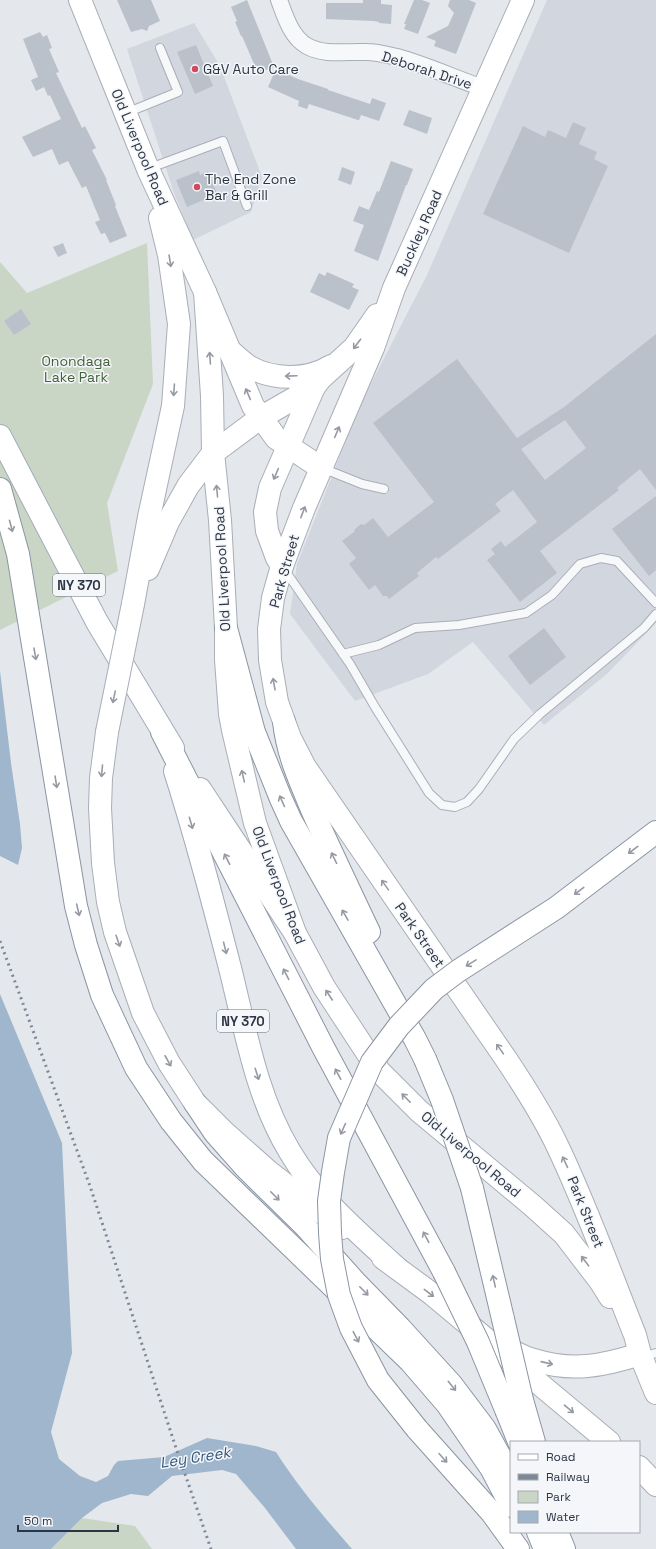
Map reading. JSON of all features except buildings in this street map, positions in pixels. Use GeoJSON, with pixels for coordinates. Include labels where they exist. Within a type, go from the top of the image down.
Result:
{"type":"FeatureCollection","features":[{"type":"Feature","properties":{"kind":"main road","name":"Old Liverpool Road"},"geometry":{"type":"LineString","coordinates":[[80,0],[148,169],[205,292],[253,406],[260,418],[276,438],[321,468]]}},
{"type":"Feature","properties":{"kind":"main road","name":"Buckley Road"},"geometry":{"type":"LineString","coordinates":[[321,468],[373,348],[394,288],[523,0]]}},
{"type":"Feature","properties":{"kind":"main road"},"geometry":{"type":"LineString","coordinates":[[148,169],[169,255],[179,324],[173,406],[159,520],[133,604],[107,732],[101,778],[100,816],[103,863],[108,902],[115,932],[142,1013],[169,1063],[215,1133],[246,1168],[305,1226],[451,1384],[485,1429],[510,1474]]}},
{"type":"Feature","properties":{"kind":"main road"},"geometry":{"type":"LineString","coordinates":[[282,566],[277,558],[267,531],[265,512],[270,488],[314,387],[321,378],[354,348],[394,288]]}},
{"type":"Feature","properties":{"kind":"main road","name":"Old Liverpool Road"},"geometry":{"type":"LineString","coordinates":[[205,292],[212,396],[213,453],[220,520],[226,628],[226,660],[230,714],[234,737],[255,823],[295,933],[324,987],[379,1071],[419,1111],[533,1206],[564,1234],[600,1281],[611,1299],[632,1342],[646,1355]]}},
{"type":"Feature","properties":{"kind":"main road"},"geometry":{"type":"LineString","coordinates":[[228,348],[249,366],[269,375],[290,377],[314,374],[324,371],[340,361]]}},
{"type":"Feature","properties":{"kind":"main road"},"geometry":{"type":"LineString","coordinates":[[159,520],[188,486],[213,453],[260,418],[314,387]]}},
{"type":"Feature","properties":{"kind":"main road","name":"NY 370"},"geometry":{"type":"LineString","coordinates":[[0,436],[97,622],[162,732],[295,933]]}},
{"type":"Feature","properties":{"kind":"main road","name":"Park Street"},"geometry":{"type":"LineString","coordinates":[[321,468],[282,566],[273,598],[269,629],[270,660],[277,702],[284,722],[305,767],[506,1059],[526,1089],[551,1134],[585,1208],[635,1335],[646,1355],[656,1393]]}},
{"type":"Feature","properties":{"kind":"main road"},"geometry":{"type":"LineString","coordinates":[[0,489],[18,554],[76,906],[86,945],[102,995],[125,1047],[136,1068],[171,1121],[203,1161],[410,1361],[447,1404],[491,1468],[510,1504]]}},
{"type":"Feature","properties":{"kind":"main road"},"geometry":{"type":"LineString","coordinates":[[226,628],[254,732],[291,821],[425,1059]]}},
{"type":"Feature","properties":{"kind":"main road"},"geometry":{"type":"LineString","coordinates":[[284,722],[287,743],[293,765],[326,840],[411,1018],[425,1059],[442,1100],[472,1188],[502,1319],[519,1441]]}},
{"type":"Feature","properties":{"kind":"main road"},"geometry":{"type":"LineString","coordinates":[[162,732],[323,1047],[444,1272],[478,1342],[533,1441]]}},
{"type":"Feature","properties":{"kind":"main road","name":"NY 370"},"geometry":{"type":"LineString","coordinates":[[162,732],[189,815],[216,910],[253,1062],[272,1120],[302,1171],[331,1206],[398,1269],[432,1294],[608,1441]]}},
{"type":"Feature","properties":{"kind":"main road"},"geometry":{"type":"LineString","coordinates":[[518,1549],[492,1512],[417,1428],[378,1380],[351,1328],[339,1295],[332,1259],[330,1232],[329,1201],[339,1138],[372,1062],[399,1026],[434,989],[458,971],[556,908],[656,832]]}},
{"type":"Feature","properties":{"kind":"main road"},"geometry":{"type":"LineString","coordinates":[[195,1103],[224,1132],[269,1172],[398,1269]]}},
{"type":"Feature","properties":{"kind":"main road","name":"NY 370"},"geometry":{"type":"LineString","coordinates":[[485,1339],[533,1360],[574,1368],[602,1365],[646,1355]]}},
{"type":"Feature","properties":{"kind":"main road"},"geometry":{"type":"LineString","coordinates":[[640,1469],[656,1485]]}},
{"type":"Feature","properties":{"kind":"main road"},"geometry":{"type":"LineString","coordinates":[[522,1533],[529,1549]]}},
{"type":"Feature","properties":{"kind":"main road"},"geometry":{"type":"LineString","coordinates":[[540,1533],[557,1541]]}},
{"type":"Feature","properties":{"kind":"street","name":"Deborah Drive"},"geometry":{"type":"LineString","coordinates":[[279,0],[296,37],[306,46],[327,52],[368,52],[397,57],[483,88]]}},
{"type":"Feature","properties":{"kind":"lane"},"geometry":{"type":"LineString","coordinates":[[125,113],[178,92],[160,48]]}},
{"type":"Feature","properties":{"kind":"lane"},"geometry":{"type":"LineString","coordinates":[[148,169],[223,141],[247,206]]}},
{"type":"Feature","properties":{"kind":"lane"},"geometry":{"type":"LineString","coordinates":[[321,468],[362,484],[384,489]]}},
{"type":"Feature","properties":{"kind":"lane"},"geometry":{"type":"LineString","coordinates":[[343,654],[379,644],[415,628],[459,625],[526,613],[552,595],[580,564],[601,558],[616,561],[656,603]]}},
{"type":"Feature","properties":{"kind":"lane"},"geometry":{"type":"LineString","coordinates":[[282,566],[343,654],[429,793],[441,804],[455,807],[467,802],[479,789],[514,739],[540,714],[644,628],[656,614]]}},
{"type":"Feature","properties":{"kind":"shaded area"},"geometry":{"type":"Polygon","coordinates":[[[547,0],[656,0],[656,623],[608,673],[544,725],[473,642],[428,674],[355,701],[290,614],[297,564],[361,403],[427,275],[547,0]]]}},
{"type":"Feature","properties":{"kind":"shaded area"},"geometry":{"type":"Polygon","coordinates":[[[194,23],[220,66],[262,177],[251,212],[193,240],[174,193],[127,49],[194,23]]]}},
{"type":"Feature","properties":{"kind":"green space","name":"Onondaga Lake Park"},"geometry":{"type":"Polygon","coordinates":[[[147,243],[153,384],[107,503],[118,571],[0,630],[0,262],[27,293],[147,243]]]}},
{"type":"Feature","properties":{"kind":"green space"},"geometry":{"type":"Polygon","coordinates":[[[82,1518],[135,1526],[152,1549],[51,1549],[82,1518]]]}},
{"type":"Feature","properties":{"kind":"water"},"geometry":{"type":"Polygon","coordinates":[[[0,671],[20,824],[22,848],[18,865],[0,856],[0,671]]]}},
{"type":"Feature","properties":{"kind":"water","name":"Ley Creek"},"geometry":{"type":"Polygon","coordinates":[[[0,994],[62,1143],[72,1353],[51,1432],[59,1459],[80,1476],[96,1482],[108,1476],[118,1461],[164,1457],[207,1438],[256,1446],[276,1452],[303,1490],[352,1549],[296,1549],[265,1508],[236,1474],[222,1470],[172,1476],[148,1496],[131,1494],[102,1503],[82,1518],[51,1549],[0,1549],[0,994]]]}},
{"type":"Feature","properties":{"kind":"railway"},"geometry":{"type":"LineString","coordinates":[[0,941],[90,1186],[177,1451],[211,1549]]}},
{"type":"Feature","properties":{"kind":"place","name":"G&V Auto Care"},"geometry":{"type":"Point","coordinates":[195,69]}},
{"type":"Feature","properties":{"kind":"place","name":"The End Zone Bar & Grill"},"geometry":{"type":"Point","coordinates":[197,187]}}]}
